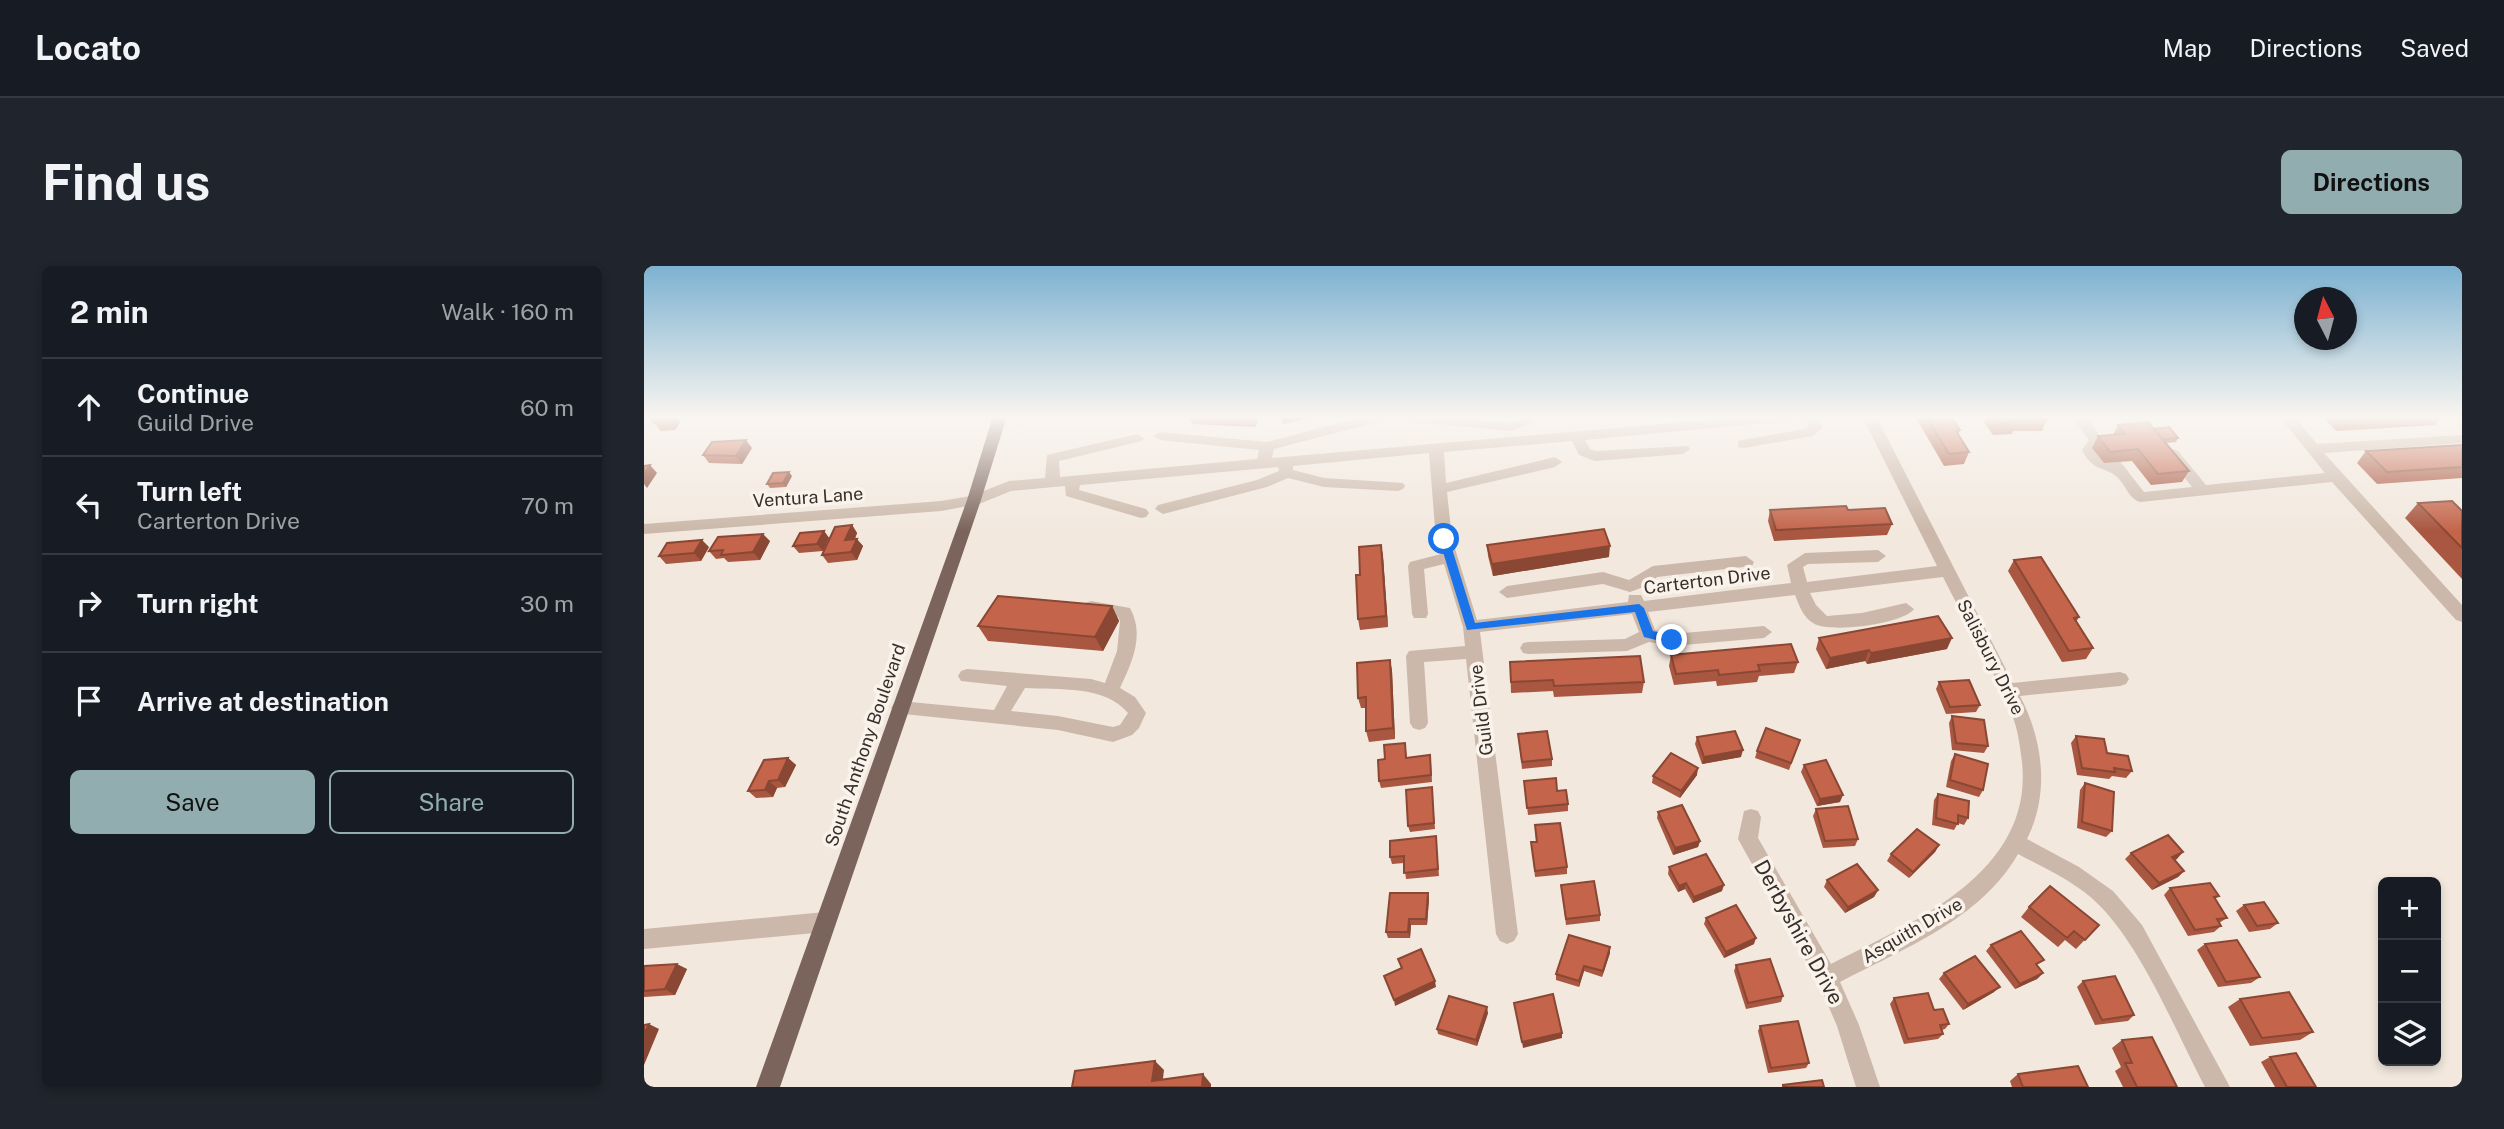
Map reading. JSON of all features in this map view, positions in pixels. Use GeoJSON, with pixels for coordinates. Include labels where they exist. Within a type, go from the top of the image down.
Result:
{"type":"FeatureCollection","features":[{"type":"Feature","properties":{"kind":"main road","name":"South Anthony Boulevard"},"geometry":{"type":"LineString","coordinates":[[768,1087],[988,454]]}},
{"type":"Feature","properties":{"kind":"street"},"geometry":{"type":"LineString","coordinates":[[1052,482],[1052,458],[1067,454]]}},
{"type":"Feature","properties":{"kind":"street"},"geometry":{"type":"LineString","coordinates":[[1264,462],[1265,454]]}},
{"type":"Feature","properties":{"kind":"street","name":"Ventura Lane"},"geometry":{"type":"LineString","coordinates":[[644,529],[941,506],[974,500],[1009,485],[1264,462],[1285,467],[1381,454]]}},
{"type":"Feature","properties":{"kind":"street","name":"Guild Drive"},"geometry":{"type":"LineString","coordinates":[[1437,454],[1447,558],[1471,627],[1507,934]]}},
{"type":"Feature","properties":{"kind":"street"},"geometry":{"type":"LineString","coordinates":[[1590,454],[1616,454]]}},
{"type":"Feature","properties":{"kind":"street","name":"Salisbury Drive"},"geometry":{"type":"LineString","coordinates":[[1888,454],[2022,716],[2031,755],[2031,796],[2016,843]]}},
{"type":"Feature","properties":{"kind":"street"},"geometry":{"type":"LineString","coordinates":[[2092,454],[2103,467],[2117,468],[2140,497],[2336,477]]}},
{"type":"Feature","properties":{"kind":"street"},"geometry":{"type":"LineString","coordinates":[[2173,454],[2203,491]]}},
{"type":"Feature","properties":{"kind":"street"},"geometry":{"type":"LineString","coordinates":[[2318,454],[2462,616]]}},
{"type":"Feature","properties":{"kind":"street"},"geometry":{"type":"LineString","coordinates":[[1440,489],[1555,462]]}},
{"type":"Feature","properties":{"kind":"street"},"geometry":{"type":"LineString","coordinates":[[1163,509],[1262,484],[1285,467],[1334,483],[1398,486]]}},
{"type":"Feature","properties":{"kind":"street"},"geometry":{"type":"LineString","coordinates":[[1074,480],[1071,494],[1141,513]]}},
{"type":"Feature","properties":{"kind":"street"},"geometry":{"type":"LineString","coordinates":[[1878,556],[1805,559],[1795,565],[1801,589],[1814,615],[1822,622],[1837,622],[1906,609]]}},
{"type":"Feature","properties":{"kind":"street"},"geometry":{"type":"LineString","coordinates":[[1420,614],[1416,566],[1447,558]]}},
{"type":"Feature","properties":{"kind":"street"},"geometry":{"type":"LineString","coordinates":[[1507,592],[1603,578],[1630,586],[1643,581],[1653,572],[1746,562]]}},
{"type":"Feature","properties":{"kind":"street","name":"Carterton Drive"},"geometry":{"type":"LineString","coordinates":[[1471,627],[1947,571]]}},
{"type":"Feature","properties":{"kind":"street"},"geometry":{"type":"LineString","coordinates":[[1630,586],[1648,635]]}},
{"type":"Feature","properties":{"kind":"street"},"geometry":{"type":"LineString","coordinates":[[1075,606],[1113,609],[1124,612],[1128,618],[1126,646],[1110,690]]}},
{"type":"Feature","properties":{"kind":"street"},"geometry":{"type":"LineString","coordinates":[[1529,648],[1628,645],[1648,635],[1672,640],[1764,632]]}},
{"type":"Feature","properties":{"kind":"street"},"geometry":{"type":"LineString","coordinates":[[1419,723],[1415,656],[1474,652]]}},
{"type":"Feature","properties":{"kind":"street"},"geometry":{"type":"LineString","coordinates":[[900,708],[1058,723],[1113,735],[1126,730],[1137,713],[1133,705],[1110,690],[967,676]]}},
{"type":"Feature","properties":{"kind":"street"},"geometry":{"type":"LineString","coordinates":[[2010,690],[2120,678]]}},
{"type":"Feature","properties":{"kind":"street"},"geometry":{"type":"LineString","coordinates":[[999,717],[1020,680]]}},
{"type":"Feature","properties":{"kind":"street","name":"Derbyshire Drive"},"geometry":{"type":"LineString","coordinates":[[1751,817],[1748,839],[1827,977],[1848,1025],[1868,1087]]}},
{"type":"Feature","properties":{"kind":"street"},"geometry":{"type":"LineString","coordinates":[[2016,843],[2072,873],[2106,898],[2136,932],[2218,1087]]}},
{"type":"Feature","properties":{"kind":"street","name":"Asquith Drive"},"geometry":{"type":"LineString","coordinates":[[1827,977],[1937,919],[1968,898],[2016,843]]}},
{"type":"Feature","properties":{"kind":"street"},"geometry":{"type":"LineString","coordinates":[[644,939],[825,922]]}},
{"type":"Feature","properties":{"kind":"building"},"geometry":{"type":"Polygon","coordinates":[[[703,454],[737,454],[736,456],[703,454]]]}},
{"type":"Feature","properties":{"kind":"building"},"geometry":{"type":"Polygon","coordinates":[[[2142,454],[2175,454],[2189,471],[2158,474],[2142,454]]]}},
{"type":"Feature","properties":{"kind":"building"},"geometry":{"type":"Polygon","coordinates":[[[2369,454],[2462,454],[2462,467],[2387,472],[2369,454]]]}},
{"type":"Feature","properties":{"kind":"building"},"geometry":{"type":"Polygon","coordinates":[[[789,472],[783,483],[767,484],[773,473],[789,472]]]}},
{"type":"Feature","properties":{"kind":"building"},"geometry":{"type":"Polygon","coordinates":[[[2452,501],[2462,511],[2462,548],[2418,503],[2452,501]]]}},
{"type":"Feature","properties":{"kind":"building"},"geometry":{"type":"Polygon","coordinates":[[[1846,506],[1848,510],[1885,508],[1892,524],[1776,530],[1770,510],[1846,506]]]}},
{"type":"Feature","properties":{"kind":"building"},"geometry":{"type":"Polygon","coordinates":[[[852,525],[845,540],[857,539],[851,552],[822,555],[835,527],[852,525]]]}},
{"type":"Feature","properties":{"kind":"building"},"geometry":{"type":"Polygon","coordinates":[[[1604,529],[1610,546],[1492,564],[1487,545],[1604,529]]]}},
{"type":"Feature","properties":{"kind":"building"},"geometry":{"type":"Polygon","coordinates":[[[824,531],[817,544],[793,546],[800,533],[824,531]]]}},
{"type":"Feature","properties":{"kind":"building"},"geometry":{"type":"Polygon","coordinates":[[[763,534],[753,552],[721,555],[723,550],[709,551],[718,537],[763,534]]]}},
{"type":"Feature","properties":{"kind":"building"},"geometry":{"type":"Polygon","coordinates":[[[702,540],[694,553],[659,556],[667,543],[702,540]]]}},
{"type":"Feature","properties":{"kind":"building"},"geometry":{"type":"Polygon","coordinates":[[[1381,545],[1386,616],[1358,619],[1356,575],[1360,575],[1359,547],[1381,545]]]}},
{"type":"Feature","properties":{"kind":"building"},"geometry":{"type":"Polygon","coordinates":[[[2041,557],[2079,617],[2074,618],[2093,648],[2069,651],[2014,560],[2041,557]]]}},
{"type":"Feature","properties":{"kind":"building"},"geometry":{"type":"Polygon","coordinates":[[[998,596],[1112,606],[1095,637],[978,626],[998,596]]]}},
{"type":"Feature","properties":{"kind":"building"},"geometry":{"type":"Polygon","coordinates":[[[1938,616],[1952,638],[1830,658],[1819,638],[1938,616]]]}},
{"type":"Feature","properties":{"kind":"building"},"geometry":{"type":"Polygon","coordinates":[[[1791,644],[1798,662],[1758,665],[1760,671],[1719,675],[1718,670],[1676,674],[1671,655],[1791,644]]]}},
{"type":"Feature","properties":{"kind":"building"},"geometry":{"type":"Polygon","coordinates":[[[1640,656],[1644,682],[1554,686],[1553,680],[1511,682],[1510,662],[1640,656]]]}},
{"type":"Feature","properties":{"kind":"building"},"geometry":{"type":"Polygon","coordinates":[[[1390,660],[1393,728],[1366,731],[1366,697],[1358,698],[1357,663],[1390,660]]]}},
{"type":"Feature","properties":{"kind":"building"},"geometry":{"type":"Polygon","coordinates":[[[1969,680],[1980,705],[1950,707],[1939,682],[1969,680]]]}},
{"type":"Feature","properties":{"kind":"building"},"geometry":{"type":"Polygon","coordinates":[[[1952,716],[1984,720],[1988,746],[1956,743],[1952,716]]]}},
{"type":"Feature","properties":{"kind":"building"},"geometry":{"type":"Polygon","coordinates":[[[1766,728],[1800,740],[1791,763],[1757,751],[1766,728]]]}},
{"type":"Feature","properties":{"kind":"building"},"geometry":{"type":"Polygon","coordinates":[[[1547,731],[1552,759],[1522,762],[1518,734],[1547,731]]]}},
{"type":"Feature","properties":{"kind":"building"},"geometry":{"type":"Polygon","coordinates":[[[1735,731],[1743,750],[1704,757],[1697,737],[1735,731]]]}},
{"type":"Feature","properties":{"kind":"building"},"geometry":{"type":"Polygon","coordinates":[[[2076,736],[2104,739],[2107,753],[2128,756],[2132,771],[2082,768],[2076,736]]]}},
{"type":"Feature","properties":{"kind":"building"},"geometry":{"type":"Polygon","coordinates":[[[1405,743],[1406,758],[1430,755],[1431,775],[1379,781],[1378,760],[1385,759],[1384,745],[1405,743]]]}},
{"type":"Feature","properties":{"kind":"building"},"geometry":{"type":"Polygon","coordinates":[[[1671,753],[1698,768],[1681,791],[1653,776],[1671,753]]]}},
{"type":"Feature","properties":{"kind":"building"},"geometry":{"type":"Polygon","coordinates":[[[1955,754],[1988,764],[1983,790],[1950,780],[1955,754]]]}},
{"type":"Feature","properties":{"kind":"building"},"geometry":{"type":"Polygon","coordinates":[[[788,758],[778,780],[769,781],[765,790],[748,791],[764,760],[788,758]]]}},
{"type":"Feature","properties":{"kind":"building"},"geometry":{"type":"Polygon","coordinates":[[[1826,760],[1843,795],[1820,799],[1804,765],[1826,760]]]}},
{"type":"Feature","properties":{"kind":"building"},"geometry":{"type":"Polygon","coordinates":[[[1556,778],[1557,791],[1566,790],[1568,804],[1527,808],[1524,781],[1556,778]]]}},
{"type":"Feature","properties":{"kind":"building"},"geometry":{"type":"Polygon","coordinates":[[[2085,783],[2114,792],[2112,831],[2082,822],[2085,783]]]}},
{"type":"Feature","properties":{"kind":"building"},"geometry":{"type":"Polygon","coordinates":[[[1432,787],[1434,823],[1408,826],[1406,790],[1432,787]]]}},
{"type":"Feature","properties":{"kind":"building"},"geometry":{"type":"Polygon","coordinates":[[[1938,794],[1969,801],[1968,818],[1958,815],[1958,824],[1936,818],[1938,794]]]}},
{"type":"Feature","properties":{"kind":"building"},"geometry":{"type":"Polygon","coordinates":[[[1682,805],[1700,841],[1675,848],[1658,812],[1682,805]]]}},
{"type":"Feature","properties":{"kind":"building"},"geometry":{"type":"Polygon","coordinates":[[[1848,806],[1858,839],[1825,841],[1816,809],[1848,806]]]}},
{"type":"Feature","properties":{"kind":"building"},"geometry":{"type":"Polygon","coordinates":[[[1560,823],[1567,867],[1535,871],[1531,842],[1537,842],[1535,825],[1560,823]]]}},
{"type":"Feature","properties":{"kind":"building"},"geometry":{"type":"Polygon","coordinates":[[[1917,829],[1939,845],[1913,872],[1891,854],[1917,829]]]}},
{"type":"Feature","properties":{"kind":"building"},"geometry":{"type":"Polygon","coordinates":[[[2168,835],[2183,852],[2172,857],[2184,871],[2159,883],[2131,853],[2168,835]]]}},
{"type":"Feature","properties":{"kind":"building"},"geometry":{"type":"Polygon","coordinates":[[[1436,836],[1438,869],[1404,873],[1404,856],[1390,857],[1390,841],[1436,836]]]}},
{"type":"Feature","properties":{"kind":"building"},"geometry":{"type":"Polygon","coordinates":[[[1706,854],[1724,885],[1694,897],[1686,883],[1679,886],[1669,867],[1706,854]]]}},
{"type":"Feature","properties":{"kind":"building"},"geometry":{"type":"Polygon","coordinates":[[[1857,864],[1878,890],[1848,907],[1827,880],[1857,864]]]}},
{"type":"Feature","properties":{"kind":"building"},"geometry":{"type":"Polygon","coordinates":[[[1594,881],[1600,915],[1566,919],[1561,885],[1594,881]]]}},
{"type":"Feature","properties":{"kind":"building"},"geometry":{"type":"Polygon","coordinates":[[[2210,883],[2219,896],[2214,897],[2227,918],[2217,919],[2221,926],[2195,930],[2170,888],[2210,883]]]}},
{"type":"Feature","properties":{"kind":"building"},"geometry":{"type":"Polygon","coordinates":[[[2050,886],[2099,925],[2085,940],[2074,931],[2067,938],[2029,907],[2050,886]]]}},
{"type":"Feature","properties":{"kind":"building"},"geometry":{"type":"Polygon","coordinates":[[[1390,893],[1428,893],[1426,919],[1409,919],[1408,932],[1386,932],[1390,893]]]}},
{"type":"Feature","properties":{"kind":"building"},"geometry":{"type":"Polygon","coordinates":[[[2264,902],[2278,923],[2257,926],[2244,905],[2264,902]]]}},
{"type":"Feature","properties":{"kind":"building"},"geometry":{"type":"Polygon","coordinates":[[[1736,905],[1756,938],[1726,952],[1706,918],[1736,905]]]}},
{"type":"Feature","properties":{"kind":"building"},"geometry":{"type":"Polygon","coordinates":[[[2021,931],[2044,960],[2036,964],[2043,973],[2020,984],[1991,945],[2021,931]]]}},
{"type":"Feature","properties":{"kind":"building"},"geometry":{"type":"Polygon","coordinates":[[[1569,935],[1610,947],[1603,971],[1584,966],[1579,981],[1556,974],[1569,935]]]}},
{"type":"Feature","properties":{"kind":"building"},"geometry":{"type":"Polygon","coordinates":[[[2237,940],[2260,977],[2226,982],[2205,944],[2237,940]]]}},
{"type":"Feature","properties":{"kind":"building"},"geometry":{"type":"Polygon","coordinates":[[[1421,949],[1435,981],[1394,1000],[1384,976],[1402,968],[1398,959],[1421,949]]]}},
{"type":"Feature","properties":{"kind":"building"},"geometry":{"type":"Polygon","coordinates":[[[1975,956],[2000,987],[1968,1004],[1944,973],[1975,956]]]}},
{"type":"Feature","properties":{"kind":"building"},"geometry":{"type":"Polygon","coordinates":[[[1770,959],[1783,996],[1748,1003],[1736,965],[1770,959]]]}},
{"type":"Feature","properties":{"kind":"building"},"geometry":{"type":"Polygon","coordinates":[[[677,964],[665,989],[644,991],[644,966],[677,964]]]}},
{"type":"Feature","properties":{"kind":"building"},"geometry":{"type":"Polygon","coordinates":[[[2115,976],[2134,1015],[2102,1020],[2083,981],[2115,976]]]}},
{"type":"Feature","properties":{"kind":"building"},"geometry":{"type":"Polygon","coordinates":[[[2289,992],[2313,1032],[2262,1038],[2240,999],[2289,992]]]}},
{"type":"Feature","properties":{"kind":"building"},"geometry":{"type":"Polygon","coordinates":[[[1928,993],[1934,1010],[1943,1009],[1949,1024],[1940,1025],[1943,1034],[1908,1039],[1894,998],[1928,993]]]}},
{"type":"Feature","properties":{"kind":"building"},"geometry":{"type":"Polygon","coordinates":[[[1553,994],[1562,1033],[1522,1042],[1514,1003],[1553,994]]]}},
{"type":"Feature","properties":{"kind":"building"},"geometry":{"type":"Polygon","coordinates":[[[1449,996],[1487,1007],[1476,1040],[1437,1029],[1449,996]]]}},
{"type":"Feature","properties":{"kind":"building"},"geometry":{"type":"Polygon","coordinates":[[[1798,1021],[1809,1063],[1771,1068],[1760,1026],[1798,1021]]]}},
{"type":"Feature","properties":{"kind":"building"},"geometry":{"type":"Polygon","coordinates":[[[2152,1037],[2177,1087],[2137,1087],[2125,1063],[2132,1063],[2122,1040],[2152,1037]]]}},
{"type":"Feature","properties":{"kind":"building"},"geometry":{"type":"Polygon","coordinates":[[[2296,1053],[2316,1087],[2287,1087],[2270,1057],[2296,1053]]]}},
{"type":"Feature","properties":{"kind":"building"},"geometry":{"type":"Polygon","coordinates":[[[1155,1061],[1152,1081],[1203,1074],[1202,1087],[1072,1087],[1075,1071],[1155,1061]]]}},
{"type":"Feature","properties":{"kind":"building"},"geometry":{"type":"Polygon","coordinates":[[[2078,1066],[2088,1087],[2023,1087],[2018,1074],[2078,1066]]]}},
{"type":"Feature","properties":{"kind":"building"},"geometry":{"type":"Polygon","coordinates":[[[1822,1080],[1824,1087],[1783,1087],[1783,1085],[1822,1080]]]}},
{"type":"Feature","properties":{"kind":"route"},"geometry":{"type":"LineString","coordinates":[[1444,539],[1447,558],[1471,627],[1639,608],[1648,635],[1672,640]]}}]}
